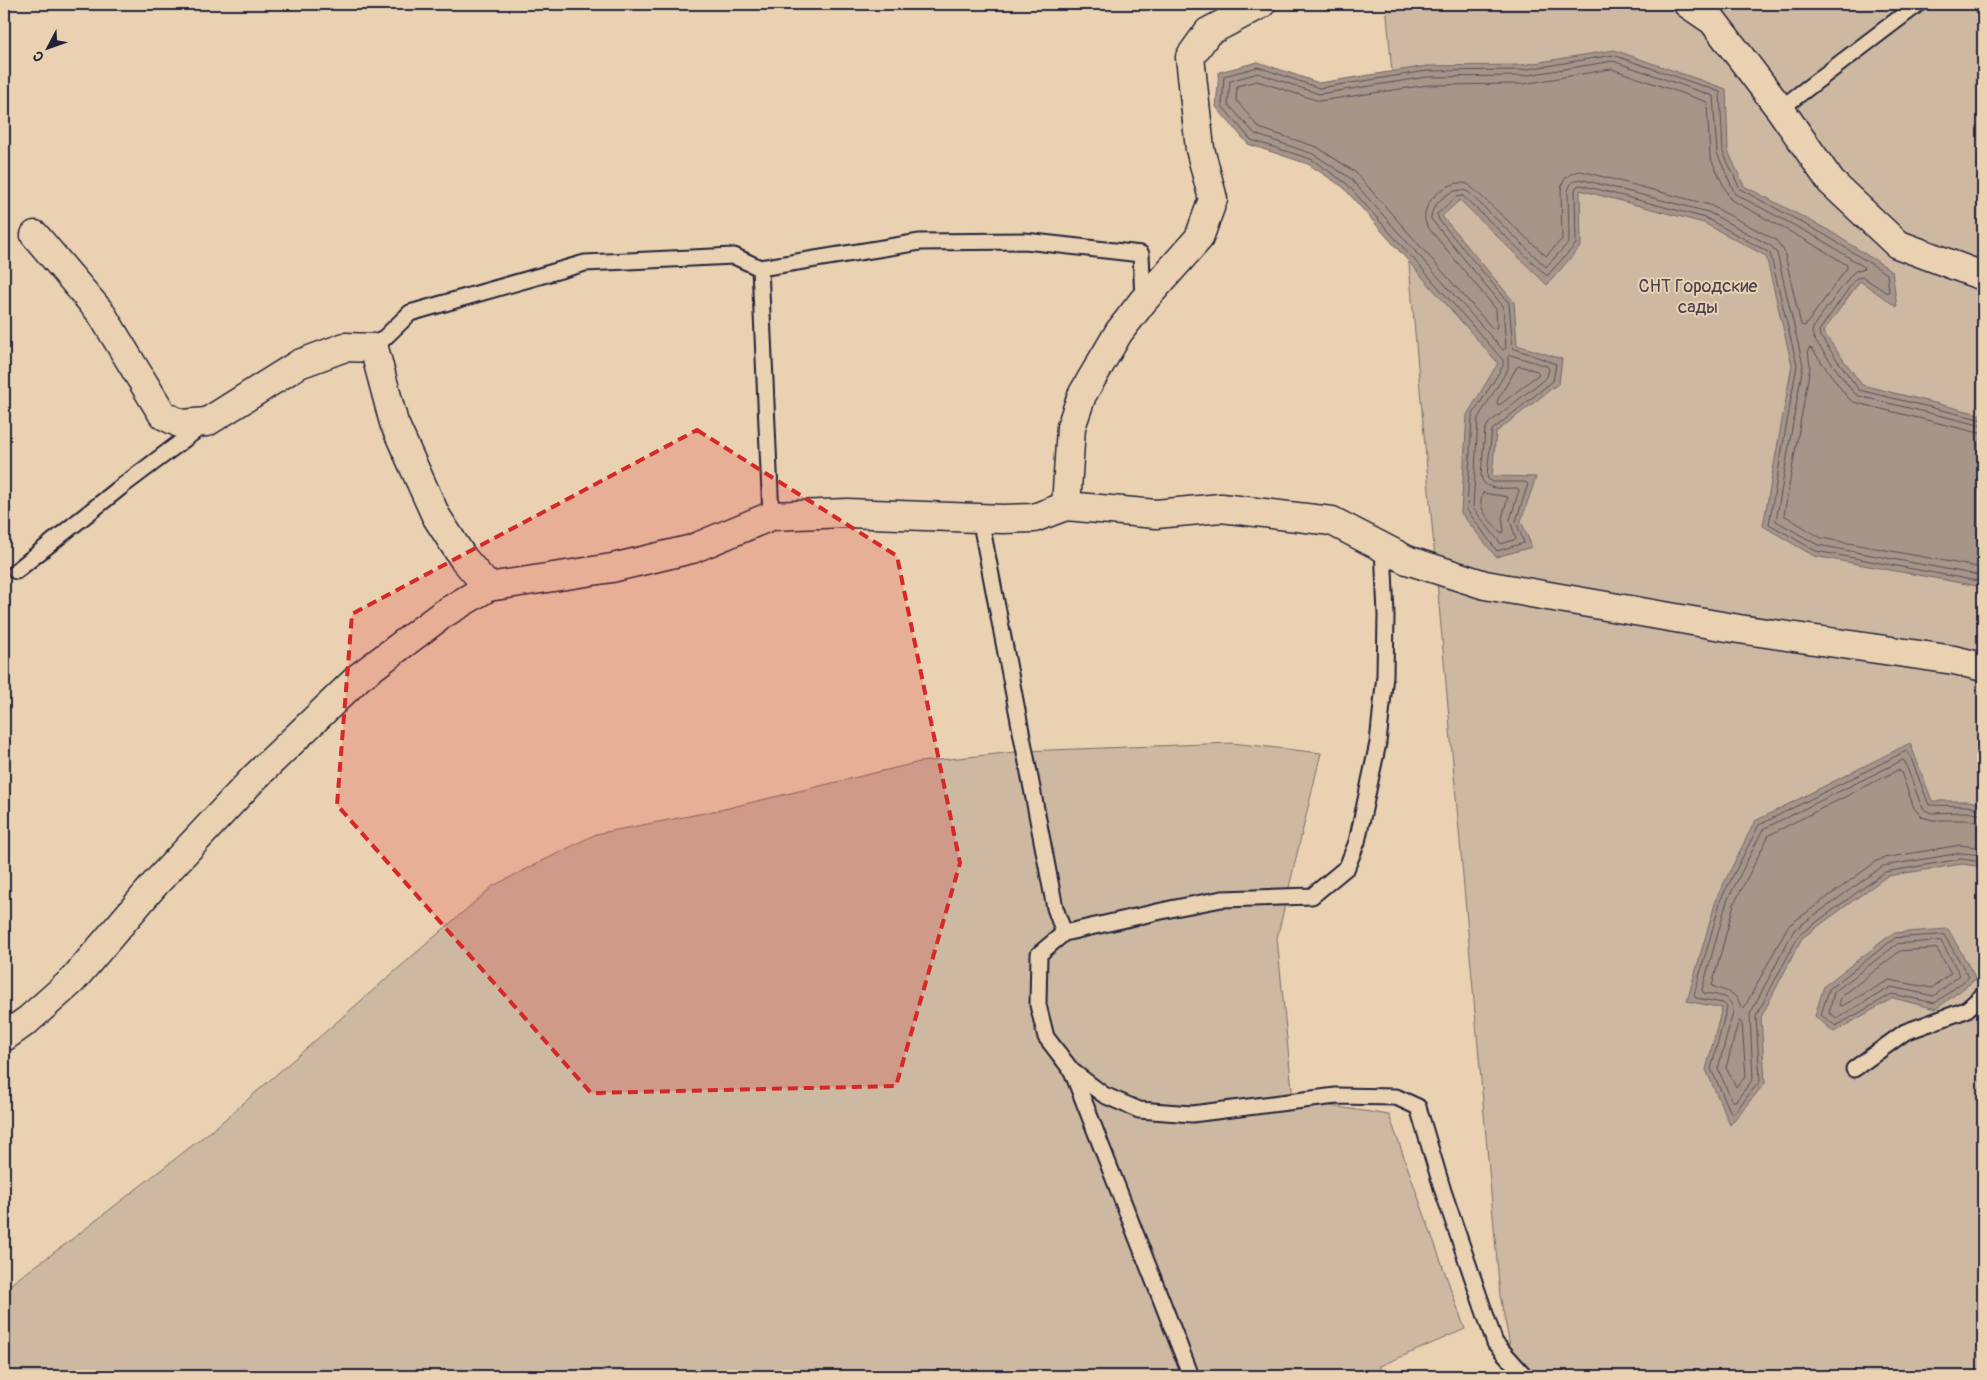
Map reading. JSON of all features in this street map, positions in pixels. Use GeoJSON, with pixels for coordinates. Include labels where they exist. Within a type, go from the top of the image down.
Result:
{"type":"FeatureCollection","features":[{"type":"Feature","properties":{"kind":"street"},"geometry":{"type":"LineString","coordinates":[[1066,506],[1071,427],[1082,395],[1119,332],[1142,300],[1199,238],[1214,199],[1200,149],[1190,57],[1208,32],[1261,4]]}},
{"type":"Feature","properties":{"kind":"street"},"geometry":{"type":"LineString","coordinates":[[1688,4],[1713,21],[1780,109],[1831,182],[1897,244],[1978,274],[1983,274]]}},
{"type":"Feature","properties":{"kind":"street"},"geometry":{"type":"LineString","coordinates":[[35,235],[101,313],[163,415],[181,424],[207,422],[299,364],[345,347],[374,348],[394,423],[436,516],[463,558],[488,587]]}},
{"type":"Feature","properties":{"kind":"street"},"geometry":{"type":"LineString","coordinates":[[4,1036],[28,1020],[72,981],[155,884],[247,785],[359,677],[443,614],[488,587],[612,568],[692,549],[772,516],[848,513],[1034,518],[1066,506],[1156,514],[1221,508],[1332,521],[1408,560],[1485,585],[1739,629],[1954,660],[1983,667]]}},
{"type":"Feature","properties":{"kind":"lane"},"geometry":{"type":"LineString","coordinates":[[1780,109],[1918,4]]}},
{"type":"Feature","properties":{"kind":"lane"},"geometry":{"type":"LineString","coordinates":[[374,348],[410,313],[585,263],[734,256],[760,268],[920,242],[1025,241],[1141,254],[1142,300]]}},
{"type":"Feature","properties":{"kind":"lane"},"geometry":{"type":"LineString","coordinates":[[760,268],[772,516]]}},
{"type":"Feature","properties":{"kind":"lane"},"geometry":{"type":"LineString","coordinates":[[16,571],[121,487],[207,422]]}},
{"type":"Feature","properties":{"kind":"lane"},"geometry":{"type":"LineString","coordinates":[[980,518],[1055,908],[1064,933]]}},
{"type":"Feature","properties":{"kind":"lane"},"geometry":{"type":"LineString","coordinates":[[1383,547],[1386,615],[1384,675],[1378,743],[1357,842],[1347,867],[1312,896],[1222,899],[1064,933],[1039,954],[1038,1005],[1046,1037],[1072,1071],[1104,1095],[1139,1110],[1192,1114],[1336,1096],[1396,1098],[1418,1107],[1443,1191],[1495,1343],[1525,1376]]}},
{"type":"Feature","properties":{"kind":"lane"},"geometry":{"type":"LineString","coordinates":[[1854,1069],[1905,1032],[1966,1010],[1983,994]]}},
{"type":"Feature","properties":{"kind":"lane"},"geometry":{"type":"LineString","coordinates":[[1072,1071],[1191,1376]]}},
{"type":"Feature","properties":{"kind":"highlighted area"},"geometry":{"type":"Polygon","coordinates":[[[697,430],[897,556],[960,863],[896,1086],[591,1093],[337,805],[352,614],[697,430]]]}},
{"type":"Feature","properties":{"kind":"green space","name":"СНТ Городские сады"},"geometry":{"type":"Polygon","coordinates":[[[1386,4],[1983,4],[1983,1376],[1516,1376],[1500,1295],[1386,4]]]}},
{"type":"Feature","properties":{"kind":"green space"},"geometry":{"type":"Polygon","coordinates":[[[1232,743],[1321,753],[1277,938],[1293,1100],[1389,1115],[1465,1329],[1380,1366],[1380,1376],[4,1376],[4,1289],[67,1243],[216,1127],[493,886],[596,834],[720,810],[920,762],[1025,751],[1232,743]]]}},
{"type":"Feature","properties":{"kind":"water"},"geometry":{"type":"Polygon","coordinates":[[[1614,50],[1726,89],[1728,151],[1744,186],[1828,230],[1892,271],[1897,307],[1860,281],[1823,332],[1862,385],[1983,415],[1983,587],[1814,556],[1763,526],[1792,365],[1766,256],[1704,223],[1580,190],[1581,246],[1547,285],[1460,200],[1442,216],[1514,302],[1517,345],[1562,359],[1559,383],[1496,432],[1492,476],[1536,477],[1521,521],[1532,547],[1496,557],[1461,513],[1467,415],[1498,363],[1343,187],[1308,164],[1248,144],[1216,107],[1219,72],[1258,62],[1319,83],[1427,66],[1522,65],[1614,50]]]}},
{"type":"Feature","properties":{"kind":"water"},"geometry":{"type":"Polygon","coordinates":[[[1910,743],[1932,801],[1968,801],[1983,804],[1983,867],[1962,864],[1887,876],[1802,938],[1761,1017],[1765,1083],[1730,1125],[1706,1070],[1722,1008],[1687,1001],[1717,897],[1755,821],[1910,743]]]}},
{"type":"Feature","properties":{"kind":"water"},"geometry":{"type":"Polygon","coordinates":[[[1948,929],[1976,979],[1936,1009],[1893,998],[1834,1032],[1815,1016],[1824,986],[1893,933],[1948,929]]]}}]}
